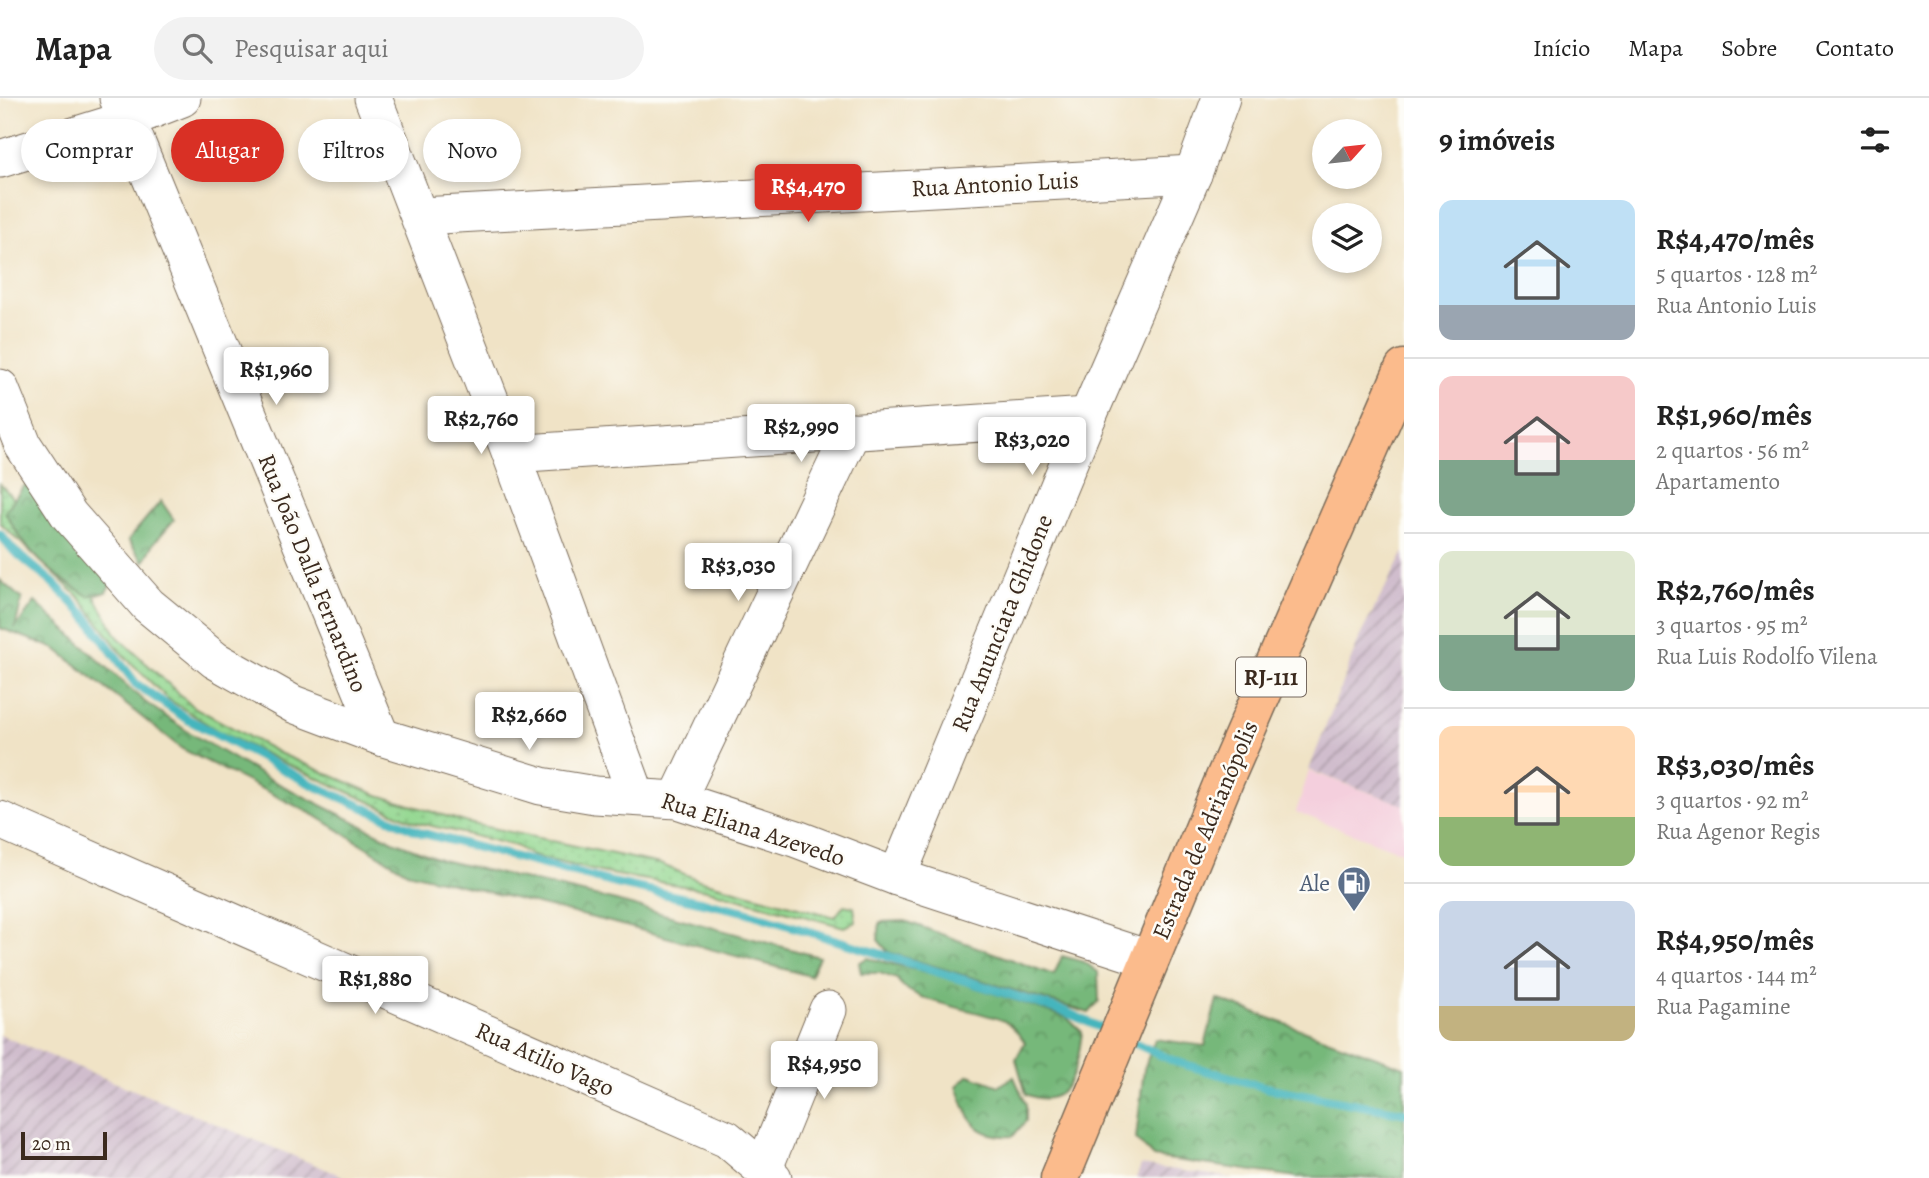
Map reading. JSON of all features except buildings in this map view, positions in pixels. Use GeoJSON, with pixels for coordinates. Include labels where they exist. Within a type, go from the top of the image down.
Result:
{"type":"FeatureCollection","features":[{"type":"Feature","properties":{"kind":"main road","name":"Estrada de Adrianópolis"},"geometry":{"type":"LineString","coordinates":[[1060,1178],[1144,972],[1404,369]]}},
{"type":"Feature","properties":{"kind":"street"},"geometry":{"type":"LineString","coordinates":[[0,159],[122,109],[182,98]]}},
{"type":"Feature","properties":{"kind":"street"},"geometry":{"type":"LineString","coordinates":[[373,98],[421,216],[511,454],[636,795]]}},
{"type":"Feature","properties":{"kind":"street","name":"Rua Anunciata Ghidone"},"geometry":{"type":"LineString","coordinates":[[897,877],[1088,416],[1193,174],[1221,98]]}},
{"type":"Feature","properties":{"kind":"street","name":"Rua João Dalla Fernardino"},"geometry":{"type":"LineString","coordinates":[[122,109],[381,737]]}},
{"type":"Feature","properties":{"kind":"street","name":"Rua Antonio Luis"},"geometry":{"type":"LineString","coordinates":[[421,216],[1193,174]]}},
{"type":"Feature","properties":{"kind":"street","name":"Rua Eliana Azevedo"},"geometry":{"type":"LineString","coordinates":[[0,388],[23,445],[69,515],[148,605],[215,660],[293,704],[381,737],[541,786],[595,794],[677,800],[797,839],[1144,972]]}},
{"type":"Feature","properties":{"kind":"street"},"geometry":{"type":"LineString","coordinates":[[511,454],[1088,416]]}},
{"type":"Feature","properties":{"kind":"street"},"geometry":{"type":"LineString","coordinates":[[677,800],[852,431]]}},
{"type":"Feature","properties":{"kind":"street","name":"Rua Atilio Vago"},"geometry":{"type":"LineString","coordinates":[[0,820],[727,1139],[769,1173]]}},
{"type":"Feature","properties":{"kind":"street"},"geometry":{"type":"LineString","coordinates":[[769,1173],[828,1010]]}},
{"type":"Feature","properties":{"kind":"shaded area"},"geometry":{"type":"Polygon","coordinates":[[[1404,552],[1404,805],[1309,770],[1361,634],[1404,552]]]}},
{"type":"Feature","properties":{"kind":"shaded area"},"geometry":{"type":"Polygon","coordinates":[[[1309,771],[1404,805],[1404,853],[1296,812],[1309,771]]]}},
{"type":"Feature","properties":{"kind":"shaded area"},"geometry":{"type":"Polygon","coordinates":[[[0,1035],[347,1178],[0,1178],[0,1035]]]}},
{"type":"Feature","properties":{"kind":"shaded area"},"geometry":{"type":"Polygon","coordinates":[[[1141,1165],[1233,1178],[1136,1178],[1141,1165]]]}},
{"type":"Feature","properties":{"kind":"green space"},"geometry":{"type":"Polygon","coordinates":[[[38,481],[114,578],[106,592],[88,596],[62,579],[40,561],[13,526],[5,512],[23,487],[38,481]]]}},
{"type":"Feature","properties":{"kind":"green space"},"geometry":{"type":"Polygon","coordinates":[[[0,484],[13,498],[45,507],[91,571],[96,599],[118,637],[192,706],[279,753],[375,794],[468,823],[660,864],[699,880],[835,917],[844,905],[854,907],[856,922],[844,927],[707,890],[605,873],[532,856],[516,846],[415,822],[218,731],[168,699],[124,656],[80,598],[0,523],[0,484]]]}},
{"type":"Feature","properties":{"kind":"green space"},"geometry":{"type":"Polygon","coordinates":[[[161,501],[174,520],[154,543],[144,562],[128,540],[161,501]]]}},
{"type":"Feature","properties":{"kind":"green space"},"geometry":{"type":"Polygon","coordinates":[[[0,580],[22,599],[15,628],[35,602],[145,702],[190,733],[267,778],[393,841],[442,860],[616,901],[819,957],[810,976],[618,924],[407,872],[314,815],[182,749],[56,649],[0,628],[0,580]]]}},
{"type":"Feature","properties":{"kind":"green space"},"geometry":{"type":"Polygon","coordinates":[[[905,921],[1054,975],[1062,956],[1084,962],[1098,972],[1099,1001],[1089,1013],[888,952],[878,940],[880,922],[905,921]]]}},
{"type":"Feature","properties":{"kind":"green space"},"geometry":{"type":"Polygon","coordinates":[[[867,958],[934,974],[1066,1017],[1082,1032],[1078,1058],[1069,1082],[1053,1097],[1041,1098],[1026,1094],[1016,1059],[1025,1042],[1011,1026],[994,1017],[916,994],[897,979],[880,973],[861,973],[859,963],[867,958]]]}},
{"type":"Feature","properties":{"kind":"green space"},"geometry":{"type":"Polygon","coordinates":[[[1217,999],[1404,1067],[1404,1178],[1297,1177],[1153,1157],[1136,1139],[1144,1069],[1155,1039],[1205,1046],[1217,999]]]}},
{"type":"Feature","properties":{"kind":"green space"},"geometry":{"type":"Polygon","coordinates":[[[969,1075],[999,1086],[1014,1077],[1026,1104],[1026,1121],[1013,1136],[989,1134],[975,1124],[965,1108],[957,1086],[969,1075]]]}},
{"type":"Feature","properties":{"kind":"waterway"},"geometry":{"type":"LineString","coordinates":[[0,534],[14,551],[52,582],[85,615],[136,684],[187,719],[315,786],[422,833],[614,883],[743,911],[1066,1012],[1110,1032]]}},
{"type":"Feature","properties":{"kind":"waterway"},"geometry":{"type":"LineString","coordinates":[[1126,1039],[1176,1062],[1268,1088],[1404,1113]]}},
{"type":"Feature","properties":{"kind":"place","name":"Ale"},"geometry":{"type":"Point","coordinates":[1354,913]}}]}
